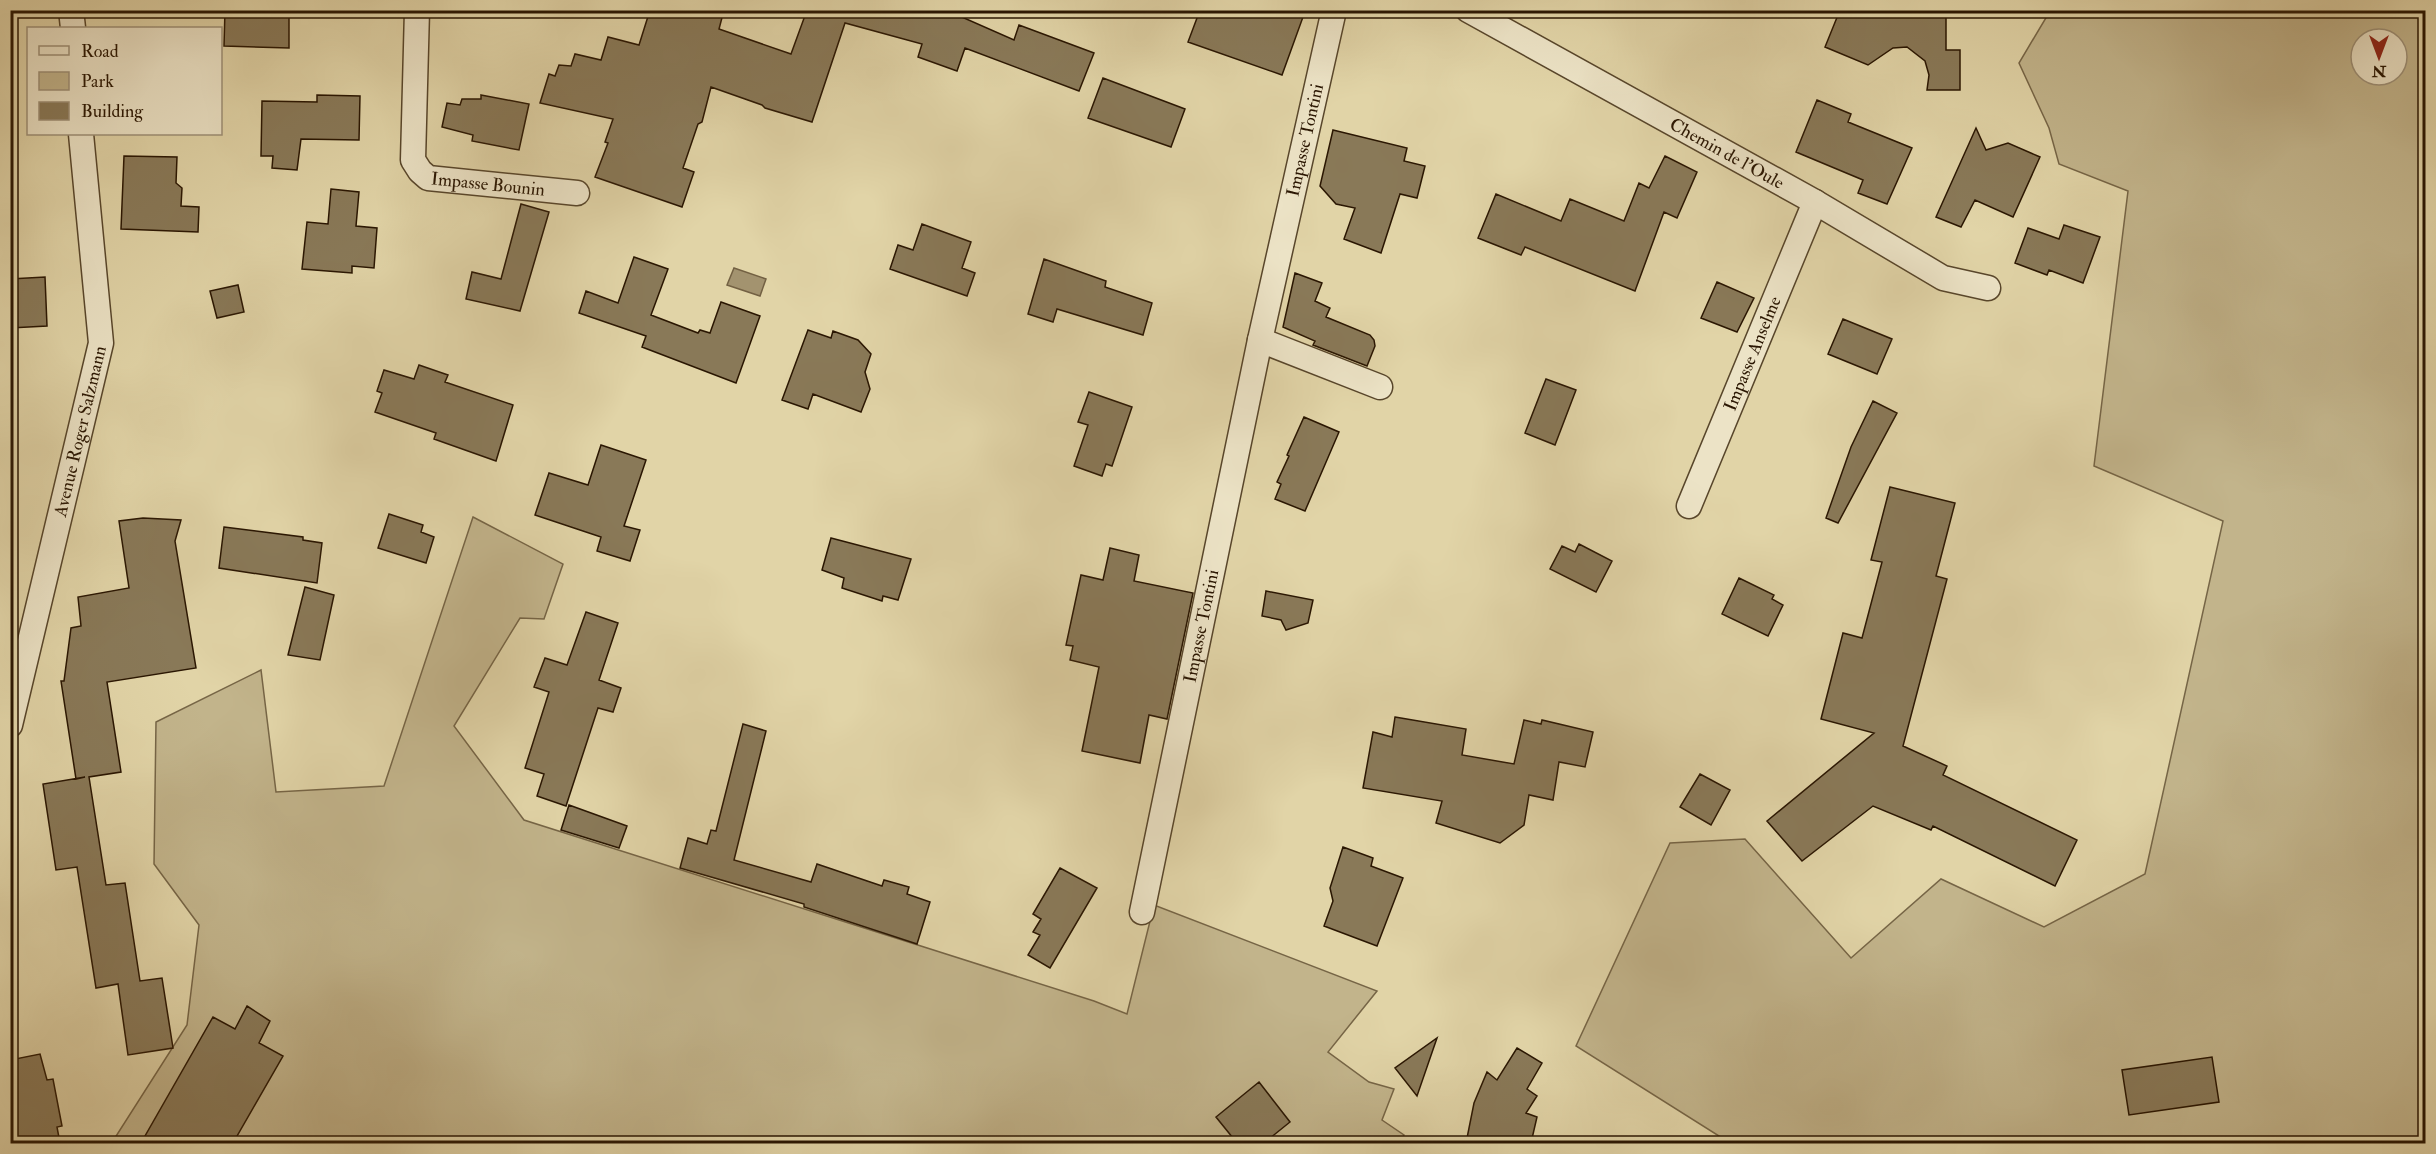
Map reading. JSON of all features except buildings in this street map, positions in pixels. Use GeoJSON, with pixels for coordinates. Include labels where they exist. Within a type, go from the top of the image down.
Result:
{"type":"FeatureCollection","features":[{"type":"Feature","properties":{"kind":"street"},"geometry":{"type":"LineString","coordinates":[[72,10],[73,27]]}},
{"type":"Feature","properties":{"kind":"street","name":"Impasse Bounin"},"geometry":{"type":"LineString","coordinates":[[417,10],[413,160],[420,171],[428,178],[577,193]]}},
{"type":"Feature","properties":{"kind":"street","name":"Impasse Tontini"},"geometry":{"type":"LineString","coordinates":[[1142,912],[1260,339],[1334,10]]}},
{"type":"Feature","properties":{"kind":"street","name":"Chemin de l'Oule"},"geometry":{"type":"LineString","coordinates":[[1468,10],[1815,202],[1943,278],[1988,288]]}},
{"type":"Feature","properties":{"kind":"street","name":"Avenue Roger Salzmann"},"geometry":{"type":"LineString","coordinates":[[10,725],[101,343],[89,240],[81,135]]}},
{"type":"Feature","properties":{"kind":"street","name":"Impasse Anselme"},"geometry":{"type":"LineString","coordinates":[[1689,506],[1815,202]]}},
{"type":"Feature","properties":{"kind":"street"},"geometry":{"type":"LineString","coordinates":[[1260,339],[1380,387]]}},
{"type":"Feature","properties":{"kind":"green space"},"geometry":{"type":"Polygon","coordinates":[[[2050,11],[2425,11],[2425,1143],[1730,1143],[1576,1046],[1670,843],[1745,839],[1851,958],[1941,879],[2044,927],[2145,874],[2223,521],[2094,466],[2128,191],[2059,164],[2049,128],[2019,63],[2050,11]]]}},
{"type":"Feature","properties":{"kind":"green space"},"geometry":{"type":"Polygon","coordinates":[[[473,517],[563,564],[544,619],[520,618],[454,726],[524,820],[1094,1001],[1127,1014],[1154,905],[1377,991],[1328,1052],[1369,1082],[1394,1089],[1382,1120],[1404,1135],[1400,1144],[111,1144],[187,1025],[199,925],[154,864],[156,722],[261,670],[276,792],[384,786],[473,517]]]}},
{"type":"Feature","properties":{"kind":"shaded area"},"geometry":{"type":"Polygon","coordinates":[[[734,268],[766,279],[760,296],[727,285],[734,268]]]}}]}
